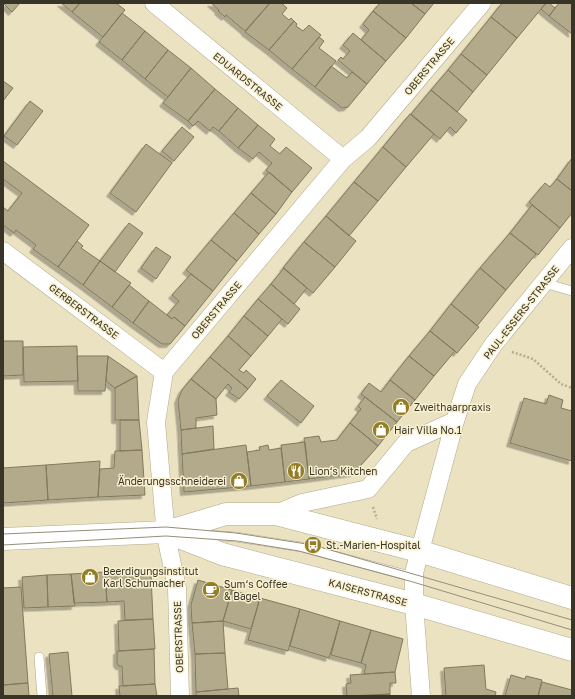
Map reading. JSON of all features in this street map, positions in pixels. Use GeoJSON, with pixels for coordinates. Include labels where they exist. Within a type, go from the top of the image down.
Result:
{"type":"FeatureCollection","features":[{"type":"Feature","properties":{"kind":"main road","name":"KAISERSTRASSE"},"geometry":{"type":"LineString","coordinates":[[3,539],[166,532],[226,514],[276,514],[419,551],[572,598]]}},
{"type":"Feature","properties":{"kind":"main road","name":"KAISERSTRASSE"},"geometry":{"type":"LineString","coordinates":[[166,532],[222,554],[414,604],[572,650]]}},
{"type":"Feature","properties":{"kind":"street","name":"EDUARDSTRASSE"},"geometry":{"type":"LineString","coordinates":[[154,3],[343,158]]}},
{"type":"Feature","properties":{"kind":"street","name":"OBERSTRASSE"},"geometry":{"type":"LineString","coordinates":[[180,696],[177,588],[166,532],[156,422],[164,372],[343,158],[368,138],[482,3]]}},
{"type":"Feature","properties":{"kind":"street","name":"PAUL-ESSERS-STRASSE"},"geometry":{"type":"LineString","coordinates":[[421,696],[414,604],[414,577],[419,551],[455,421],[467,384],[493,345],[572,248]]}},
{"type":"Feature","properties":{"kind":"street","name":"GERBERSTRASSE"},"geometry":{"type":"LineString","coordinates":[[3,251],[164,372]]}},
{"type":"Feature","properties":{"kind":"street"},"geometry":{"type":"LineString","coordinates":[[276,514],[302,502],[368,489],[406,443],[455,421]]}},
{"type":"Feature","properties":{"kind":"lane"},"geometry":{"type":"LineString","coordinates":[[544,283],[572,291]]}},
{"type":"Feature","properties":{"kind":"lane"},"geometry":{"type":"LineString","coordinates":[[166,532],[236,537],[301,547],[414,577]]}},
{"type":"Feature","properties":{"kind":"lane"},"geometry":{"type":"LineString","coordinates":[[39,657],[42,696]]}},
{"type":"Feature","properties":{"kind":"path"},"geometry":{"type":"LineString","coordinates":[[533,359],[561,384],[572,388]]}},
{"type":"Feature","properties":{"kind":"building"},"geometry":{"type":"Polygon","coordinates":[[[3,3],[20,3],[12,12],[3,3]]]}},
{"type":"Feature","properties":{"kind":"building"},"geometry":{"type":"Polygon","coordinates":[[[61,3],[80,3],[72,12],[61,3]]]}},
{"type":"Feature","properties":{"kind":"building"},"geometry":{"type":"Polygon","coordinates":[[[80,3],[116,3],[125,10],[103,37],[72,12],[80,3]]]}},
{"type":"Feature","properties":{"kind":"building"},"geometry":{"type":"Polygon","coordinates":[[[211,3],[270,3],[245,31],[226,15],[225,17],[211,3]]]}},
{"type":"Feature","properties":{"kind":"building"},"geometry":{"type":"Polygon","coordinates":[[[270,3],[281,3],[287,8],[282,14],[289,20],[291,18],[294,21],[269,50],[245,32],[270,3]]]}},
{"type":"Feature","properties":{"kind":"building"},"geometry":{"type":"Polygon","coordinates":[[[380,3],[411,3],[425,14],[406,38],[373,11],[380,3]]]}},
{"type":"Feature","properties":{"kind":"building"},"geometry":{"type":"Polygon","coordinates":[[[411,3],[434,3],[425,14],[411,3]]]}},
{"type":"Feature","properties":{"kind":"building"},"geometry":{"type":"Polygon","coordinates":[[[502,3],[546,3],[517,38],[491,17],[502,3]]]}},
{"type":"Feature","properties":{"kind":"building"},"geometry":{"type":"Polygon","coordinates":[[[546,3],[549,3],[555,8],[549,16],[541,9],[546,3]]]}},
{"type":"Feature","properties":{"kind":"building"},"geometry":{"type":"Polygon","coordinates":[[[559,3],[572,3],[572,34],[549,16],[559,3]]]}},
{"type":"Feature","properties":{"kind":"building"},"geometry":{"type":"Polygon","coordinates":[[[373,11],[406,38],[386,61],[361,40],[369,30],[363,24],[373,11]]]}},
{"type":"Feature","properties":{"kind":"building"},"geometry":{"type":"Polygon","coordinates":[[[122,13],[145,31],[122,60],[99,42],[122,13]]]}},
{"type":"Feature","properties":{"kind":"building"},"geometry":{"type":"Polygon","coordinates":[[[491,17],[517,38],[487,75],[461,54],[491,17]]]}},
{"type":"Feature","properties":{"kind":"building"},"geometry":{"type":"Polygon","coordinates":[[[294,21],[297,24],[296,26],[303,31],[309,25],[321,35],[292,69],[269,50],[294,21]]]}},
{"type":"Feature","properties":{"kind":"building"},"geometry":{"type":"Polygon","coordinates":[[[145,31],[168,50],[145,79],[122,60],[145,31]]]}},
{"type":"Feature","properties":{"kind":"building"},"geometry":{"type":"Polygon","coordinates":[[[353,33],[386,61],[367,84],[338,60],[341,57],[343,59],[350,51],[343,45],[353,33]]]}},
{"type":"Feature","properties":{"kind":"building"},"geometry":{"type":"Polygon","coordinates":[[[319,37],[324,41],[319,48],[336,61],[315,87],[292,69],[319,37]]]}},
{"type":"Feature","properties":{"kind":"building"},"geometry":{"type":"Polygon","coordinates":[[[168,50],[191,68],[168,97],[145,79],[168,50]]]}},
{"type":"Feature","properties":{"kind":"building"},"geometry":{"type":"Polygon","coordinates":[[[461,54],[487,75],[473,92],[448,70],[461,54]]]}},
{"type":"Feature","properties":{"kind":"building"},"geometry":{"type":"Polygon","coordinates":[[[331,66],[347,78],[352,72],[367,84],[348,107],[342,108],[315,87],[331,66]]]}},
{"type":"Feature","properties":{"kind":"building"},"geometry":{"type":"Polygon","coordinates":[[[191,68],[215,89],[188,121],[163,103],[191,68]]]}},
{"type":"Feature","properties":{"kind":"building"},"geometry":{"type":"Polygon","coordinates":[[[448,70],[473,92],[457,112],[431,90],[448,70]]]}},
{"type":"Feature","properties":{"kind":"building"},"geometry":{"type":"Polygon","coordinates":[[[3,81],[13,88],[3,101],[3,81]]]}},
{"type":"Feature","properties":{"kind":"building"},"geometry":{"type":"Polygon","coordinates":[[[215,89],[238,108],[219,131],[213,127],[210,131],[198,121],[193,126],[188,121],[215,89]]]}},
{"type":"Feature","properties":{"kind":"building"},"geometry":{"type":"Polygon","coordinates":[[[431,90],[467,120],[456,133],[450,127],[440,139],[411,114],[431,90]]]}},
{"type":"Feature","properties":{"kind":"building"},"geometry":{"type":"Polygon","coordinates":[[[30,101],[43,111],[17,145],[4,136],[30,101]]]}},
{"type":"Feature","properties":{"kind":"building"},"geometry":{"type":"Polygon","coordinates":[[[238,108],[258,125],[238,148],[219,131],[238,108]]]}},
{"type":"Feature","properties":{"kind":"building"},"geometry":{"type":"Polygon","coordinates":[[[410,114],[434,134],[406,167],[383,147],[410,114]]]}},
{"type":"Feature","properties":{"kind":"building"},"geometry":{"type":"Polygon","coordinates":[[[258,125],[275,139],[270,146],[280,154],[286,147],[312,168],[292,192],[266,170],[272,163],[259,152],[253,159],[238,148],[258,125]]]}},
{"type":"Feature","properties":{"kind":"building"},"geometry":{"type":"Polygon","coordinates":[[[182,127],[194,137],[174,161],[162,151],[182,127]]]}},
{"type":"Feature","properties":{"kind":"building"},"geometry":{"type":"Polygon","coordinates":[[[146,144],[172,163],[136,212],[110,193],[146,144]]]}},
{"type":"Feature","properties":{"kind":"building"},"geometry":{"type":"Polygon","coordinates":[[[383,147],[406,167],[378,201],[354,182],[383,147]]]}},
{"type":"Feature","properties":{"kind":"building"},"geometry":{"type":"Polygon","coordinates":[[[572,158],[572,191],[557,179],[572,158]]]}},
{"type":"Feature","properties":{"kind":"building"},"geometry":{"type":"Polygon","coordinates":[[[3,161],[89,225],[58,267],[33,249],[36,245],[16,230],[14,233],[3,225],[3,207],[8,211],[22,193],[3,179],[3,161]]]}},
{"type":"Feature","properties":{"kind":"building"},"geometry":{"type":"Polygon","coordinates":[[[269,172],[292,192],[276,214],[251,193],[269,172]]]}},
{"type":"Feature","properties":{"kind":"building"},"geometry":{"type":"Polygon","coordinates":[[[557,179],[572,191],[572,213],[560,228],[529,202],[545,183],[550,187],[557,179]]]}},
{"type":"Feature","properties":{"kind":"building"},"geometry":{"type":"Polygon","coordinates":[[[354,182],[378,201],[349,236],[326,216],[354,182]]]}},
{"type":"Feature","properties":{"kind":"building"},"geometry":{"type":"Polygon","coordinates":[[[251,193],[276,214],[259,234],[234,213],[251,193]]]}},
{"type":"Feature","properties":{"kind":"building"},"geometry":{"type":"Polygon","coordinates":[[[532,205],[560,228],[538,255],[510,233],[532,205]]]}},
{"type":"Feature","properties":{"kind":"building"},"geometry":{"type":"Polygon","coordinates":[[[234,213],[259,234],[237,261],[211,240],[234,213]]]}},
{"type":"Feature","properties":{"kind":"building"},"geometry":{"type":"Polygon","coordinates":[[[326,216],[356,241],[335,267],[304,242],[326,216]]]}},
{"type":"Feature","properties":{"kind":"building"},"geometry":{"type":"Polygon","coordinates":[[[129,223],[143,233],[115,272],[100,261],[129,223]]]}},
{"type":"Feature","properties":{"kind":"building"},"geometry":{"type":"Polygon","coordinates":[[[510,233],[536,254],[506,290],[480,268],[510,233]]]}},
{"type":"Feature","properties":{"kind":"building"},"geometry":{"type":"Polygon","coordinates":[[[211,240],[237,261],[213,291],[186,270],[211,240]]]}},
{"type":"Feature","properties":{"kind":"building"},"geometry":{"type":"Polygon","coordinates":[[[77,241],[83,246],[81,248],[100,261],[83,285],[58,267],[77,241]]]}},
{"type":"Feature","properties":{"kind":"building"},"geometry":{"type":"Polygon","coordinates":[[[304,242],[335,267],[313,293],[283,268],[304,242]]]}},
{"type":"Feature","properties":{"kind":"building"},"geometry":{"type":"Polygon","coordinates":[[[156,247],[171,257],[156,279],[141,268],[156,247]]]}},
{"type":"Feature","properties":{"kind":"building"},"geometry":{"type":"Polygon","coordinates":[[[100,261],[131,283],[112,307],[83,285],[100,261]]]}},
{"type":"Feature","properties":{"kind":"building"},"geometry":{"type":"Polygon","coordinates":[[[284,268],[307,288],[294,304],[271,284],[284,268]]]}},
{"type":"Feature","properties":{"kind":"building"},"geometry":{"type":"Polygon","coordinates":[[[480,268],[506,290],[477,326],[451,304],[480,268]]]}},
{"type":"Feature","properties":{"kind":"building"},"geometry":{"type":"Polygon","coordinates":[[[191,274],[213,291],[185,326],[174,317],[172,319],[167,315],[179,301],[172,295],[191,274]]]}},
{"type":"Feature","properties":{"kind":"building"},"geometry":{"type":"Polygon","coordinates":[[[271,284],[300,309],[288,324],[258,299],[271,284]]]}},
{"type":"Feature","properties":{"kind":"building"},"geometry":{"type":"Polygon","coordinates":[[[129,285],[149,301],[133,323],[112,307],[129,285]]]}},
{"type":"Feature","properties":{"kind":"building"},"geometry":{"type":"Polygon","coordinates":[[[258,299],[282,319],[268,336],[244,316],[258,299]]]}},
{"type":"Feature","properties":{"kind":"building"},"geometry":{"type":"Polygon","coordinates":[[[149,301],[172,319],[174,317],[185,326],[170,344],[162,344],[133,323],[149,301]]]}},
{"type":"Feature","properties":{"kind":"building"},"geometry":{"type":"Polygon","coordinates":[[[451,304],[479,327],[457,353],[430,331],[451,304]]]}},
{"type":"Feature","properties":{"kind":"building"},"geometry":{"type":"Polygon","coordinates":[[[244,316],[268,336],[251,356],[228,336],[244,316]]]}},
{"type":"Feature","properties":{"kind":"building"},"geometry":{"type":"Polygon","coordinates":[[[430,331],[455,351],[434,376],[409,356],[430,331]]]}},
{"type":"Feature","properties":{"kind":"building"},"geometry":{"type":"Polygon","coordinates":[[[228,336],[251,356],[239,370],[244,373],[246,370],[256,379],[248,389],[210,357],[228,336]]]}},
{"type":"Feature","properties":{"kind":"building"},"geometry":{"type":"Polygon","coordinates":[[[3,341],[23,341],[23,375],[3,376],[3,341]]]}},
{"type":"Feature","properties":{"kind":"building"},"geometry":{"type":"Polygon","coordinates":[[[77,346],[78,381],[24,382],[23,347],[77,346]]]}},
{"type":"Feature","properties":{"kind":"building"},"geometry":{"type":"Polygon","coordinates":[[[77,356],[108,356],[105,391],[78,391],[77,356]]]}},
{"type":"Feature","properties":{"kind":"building"},"geometry":{"type":"Polygon","coordinates":[[[108,356],[137,376],[115,388],[106,381],[108,356]]]}},
{"type":"Feature","properties":{"kind":"building"},"geometry":{"type":"Polygon","coordinates":[[[409,356],[434,376],[415,400],[390,380],[409,356]]]}},
{"type":"Feature","properties":{"kind":"building"},"geometry":{"type":"Polygon","coordinates":[[[210,357],[248,389],[239,399],[229,392],[232,388],[228,384],[216,399],[191,379],[210,357]]]}},
{"type":"Feature","properties":{"kind":"building"},"geometry":{"type":"Polygon","coordinates":[[[137,376],[139,420],[115,420],[115,388],[137,376]]]}},
{"type":"Feature","properties":{"kind":"building"},"geometry":{"type":"Polygon","coordinates":[[[191,379],[216,399],[217,415],[196,418],[196,428],[181,430],[178,400],[182,390],[191,379]]]}},
{"type":"Feature","properties":{"kind":"building"},"geometry":{"type":"Polygon","coordinates":[[[281,380],[314,406],[301,423],[267,396],[281,380]]]}},
{"type":"Feature","properties":{"kind":"building"},"geometry":{"type":"Polygon","coordinates":[[[390,380],[415,400],[397,422],[361,394],[369,383],[381,392],[390,380]]]}},
{"type":"Feature","properties":{"kind":"building"},"geometry":{"type":"Polygon","coordinates":[[[549,395],[563,400],[561,408],[572,411],[572,461],[510,443],[524,398],[546,404],[549,395]]]}},
{"type":"Feature","properties":{"kind":"building"},"geometry":{"type":"Polygon","coordinates":[[[365,397],[397,422],[378,446],[350,423],[361,409],[358,406],[365,397]]]}},
{"type":"Feature","properties":{"kind":"building"},"geometry":{"type":"Polygon","coordinates":[[[120,420],[139,420],[142,450],[120,451],[120,420]]]}},
{"type":"Feature","properties":{"kind":"building"},"geometry":{"type":"Polygon","coordinates":[[[350,423],[378,446],[354,473],[309,479],[304,438],[319,436],[321,442],[337,440],[350,423]]]}},
{"type":"Feature","properties":{"kind":"building"},"geometry":{"type":"Polygon","coordinates":[[[213,426],[214,449],[182,454],[181,430],[213,426]]]}},
{"type":"Feature","properties":{"kind":"building"},"geometry":{"type":"Polygon","coordinates":[[[305,442],[309,479],[285,482],[281,445],[305,442]]]}},
{"type":"Feature","properties":{"kind":"building"},"geometry":{"type":"Polygon","coordinates":[[[246,445],[251,486],[184,492],[182,454],[246,445]]]}},
{"type":"Feature","properties":{"kind":"building"},"geometry":{"type":"Polygon","coordinates":[[[268,445],[269,450],[281,448],[285,482],[251,486],[247,452],[260,450],[259,447],[268,445]]]}},
{"type":"Feature","properties":{"kind":"building"},"geometry":{"type":"Polygon","coordinates":[[[142,450],[145,495],[98,497],[100,469],[114,468],[115,451],[142,450]]]}},
{"type":"Feature","properties":{"kind":"building"},"geometry":{"type":"Polygon","coordinates":[[[100,461],[98,497],[48,500],[46,465],[100,461]]]}},
{"type":"Feature","properties":{"kind":"building"},"geometry":{"type":"Polygon","coordinates":[[[46,465],[48,500],[3,503],[3,468],[46,465]]]}},
{"type":"Feature","properties":{"kind":"building"},"geometry":{"type":"Polygon","coordinates":[[[128,571],[129,577],[151,575],[153,619],[125,620],[124,601],[107,602],[105,572],[128,571]]]}},
{"type":"Feature","properties":{"kind":"building"},"geometry":{"type":"Polygon","coordinates":[[[105,572],[107,602],[74,603],[71,574],[105,572]]]}},
{"type":"Feature","properties":{"kind":"building"},"geometry":{"type":"Polygon","coordinates":[[[71,574],[75,606],[48,607],[47,575],[71,574]]]}},
{"type":"Feature","properties":{"kind":"building"},"geometry":{"type":"Polygon","coordinates":[[[47,575],[48,607],[24,608],[22,577],[47,575]]]}},
{"type":"Feature","properties":{"kind":"building"},"geometry":{"type":"Polygon","coordinates":[[[198,580],[232,590],[223,621],[192,623],[191,605],[198,580]]]}},
{"type":"Feature","properties":{"kind":"building"},"geometry":{"type":"Polygon","coordinates":[[[21,587],[28,683],[3,685],[3,588],[21,587]]]}},
{"type":"Feature","properties":{"kind":"building"},"geometry":{"type":"Polygon","coordinates":[[[232,590],[260,598],[251,629],[223,621],[232,590]]]}},
{"type":"Feature","properties":{"kind":"building"},"geometry":{"type":"Polygon","coordinates":[[[260,598],[300,609],[288,651],[248,640],[260,598]]]}},
{"type":"Feature","properties":{"kind":"building"},"geometry":{"type":"Polygon","coordinates":[[[300,609],[340,621],[329,658],[290,646],[300,609]]]}},
{"type":"Feature","properties":{"kind":"building"},"geometry":{"type":"Polygon","coordinates":[[[153,619],[155,649],[119,651],[118,621],[153,619]]]}},
{"type":"Feature","properties":{"kind":"building"},"geometry":{"type":"Polygon","coordinates":[[[223,621],[225,653],[195,654],[192,623],[223,621]]]}},
{"type":"Feature","properties":{"kind":"building"},"geometry":{"type":"Polygon","coordinates":[[[340,621],[371,630],[361,663],[331,655],[340,621]]]}},
{"type":"Feature","properties":{"kind":"building"},"geometry":{"type":"Polygon","coordinates":[[[371,630],[403,639],[395,672],[364,674],[366,665],[361,663],[371,630]]]}},
{"type":"Feature","properties":{"kind":"building"},"geometry":{"type":"Polygon","coordinates":[[[154,649],[155,684],[123,686],[122,666],[119,666],[117,663],[117,651],[154,649]]]}},
{"type":"Feature","properties":{"kind":"building"},"geometry":{"type":"Polygon","coordinates":[[[68,652],[72,696],[53,696],[49,654],[68,652]]]}},
{"type":"Feature","properties":{"kind":"building"},"geometry":{"type":"Polygon","coordinates":[[[225,653],[228,689],[196,692],[195,654],[225,653]]]}},
{"type":"Feature","properties":{"kind":"building"},"geometry":{"type":"Polygon","coordinates":[[[484,665],[486,689],[496,692],[495,696],[446,696],[444,668],[484,665]]]}},
{"type":"Feature","properties":{"kind":"building"},"geometry":{"type":"Polygon","coordinates":[[[395,672],[396,683],[390,683],[390,694],[347,696],[346,684],[351,683],[350,675],[395,672]]]}},
{"type":"Feature","properties":{"kind":"building"},"geometry":{"type":"Polygon","coordinates":[[[511,675],[525,679],[526,676],[542,680],[538,696],[505,696],[511,675]]]}},
{"type":"Feature","properties":{"kind":"building"},"geometry":{"type":"Polygon","coordinates":[[[542,682],[572,690],[571,696],[538,696],[542,682]]]}},
{"type":"Feature","properties":{"kind":"building"},"geometry":{"type":"Polygon","coordinates":[[[28,683],[29,696],[3,696],[3,685],[28,683]]]}},
{"type":"Feature","properties":{"kind":"building"},"geometry":{"type":"Polygon","coordinates":[[[155,684],[157,696],[120,696],[119,686],[155,684]]]}},
{"type":"Feature","properties":{"kind":"building"},"geometry":{"type":"Polygon","coordinates":[[[238,688],[239,696],[196,696],[196,692],[238,688]]]}},
{"type":"Feature","properties":{"kind":"building"},"geometry":{"type":"Polygon","coordinates":[[[390,694],[390,696],[367,696],[390,694]]]}},
{"type":"Feature","properties":{"kind":"tram line"},"geometry":{"type":"LineString","coordinates":[[3,534],[166,527],[236,533],[313,545],[572,620]]}},
{"type":"Feature","properties":{"kind":"tram line"},"geometry":{"type":"LineString","coordinates":[[3,545],[166,536],[237,541],[299,551],[413,582],[572,630]]}},
{"type":"Feature","properties":{"kind":"place","name":"Zweithaarpraxis"},"geometry":{"type":"Point","coordinates":[401,407]}},
{"type":"Feature","properties":{"kind":"place","name":"Hair Villa No.1"},"geometry":{"type":"Point","coordinates":[381,430]}},
{"type":"Feature","properties":{"kind":"place","name":"Lion‘s Kitchen"},"geometry":{"type":"Point","coordinates":[296,471]}},
{"type":"Feature","properties":{"kind":"place","name":"Änderungsschneiderei"},"geometry":{"type":"Point","coordinates":[239,481]}},
{"type":"Feature","properties":{"kind":"place","name":"St.-Marien-Hospital"},"geometry":{"type":"Point","coordinates":[313,545]}},
{"type":"Feature","properties":{"kind":"place","name":"Beerdigungsinstitut Karl Schumacher"},"geometry":{"type":"Point","coordinates":[90,577]}},
{"type":"Feature","properties":{"kind":"place","name":"Sum‘s Coffee & Bagel"},"geometry":{"type":"Point","coordinates":[211,590]}}]}
